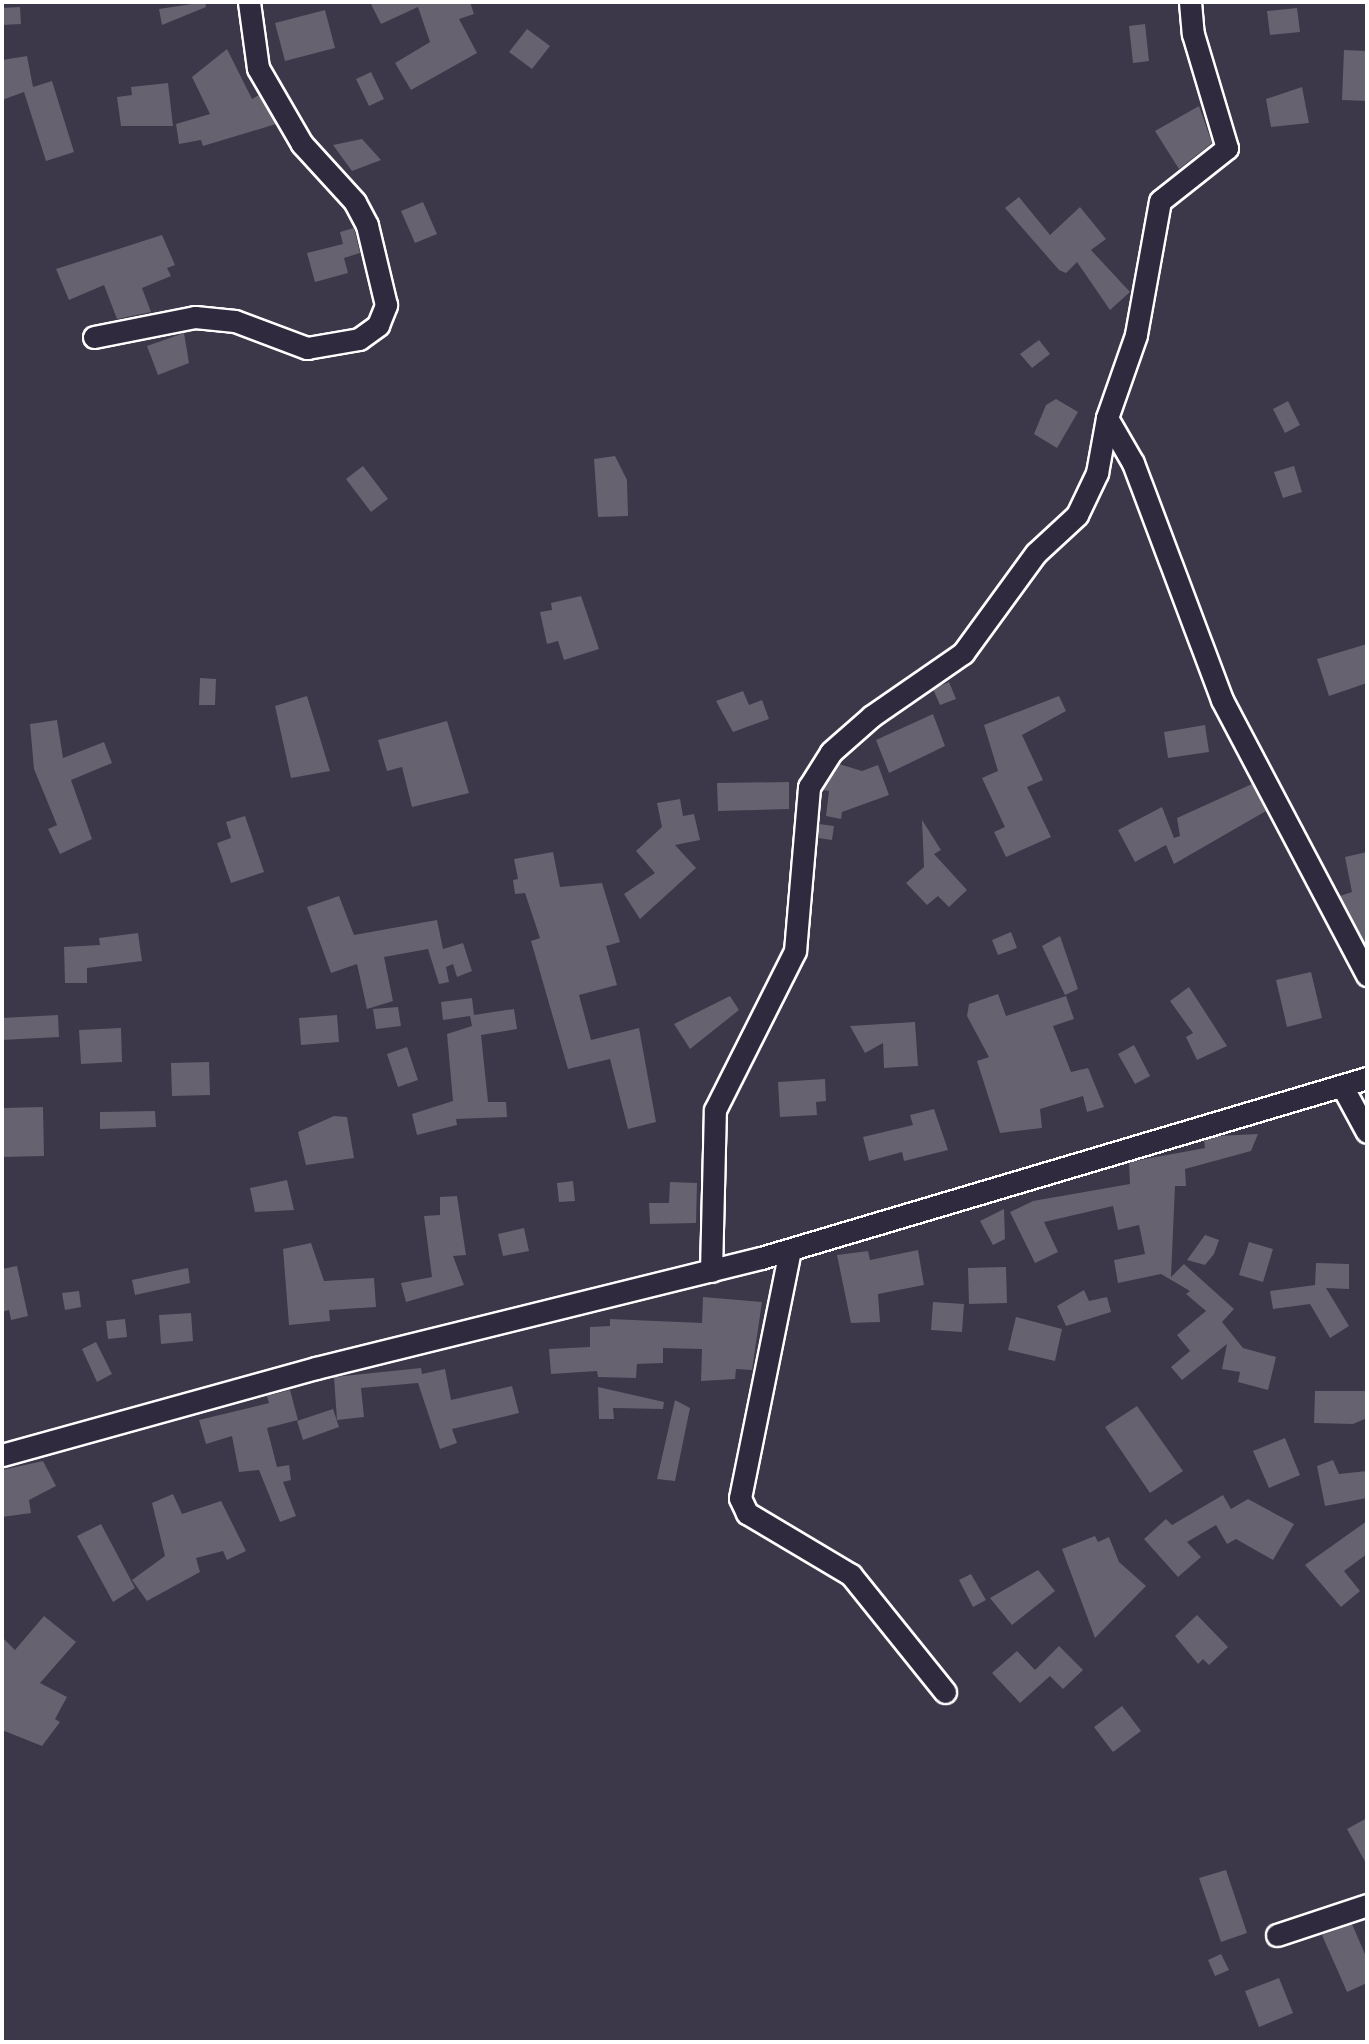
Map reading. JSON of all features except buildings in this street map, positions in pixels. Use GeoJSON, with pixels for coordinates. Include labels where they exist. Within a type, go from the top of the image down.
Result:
{"type":"FeatureCollection","features":[{"type":"Feature","properties":{"kind":"street"},"geometry":{"type":"LineString","coordinates":[[94,337],[195,317],[235,321],[307,348],[359,339],[378,325],[386,305],[367,225],[355,202],[302,144],[258,68],[249,2]]}},
{"type":"Feature","properties":{"kind":"street"},"geometry":{"type":"LineString","coordinates":[[711,1271],[715,1110],[795,951],[809,787],[831,752],[872,716],[963,653],[1036,554],[1077,515],[1097,473],[1107,418],[1136,335],[1160,201],[1227,148],[1193,34],[1190,2]]}},
{"type":"Feature","properties":{"kind":"street"},"geometry":{"type":"LineString","coordinates":[[1107,418],[1133,463],[1222,700],[1367,975]]}},
{"type":"Feature","properties":{"kind":"street"},"geometry":{"type":"LineString","coordinates":[[2,1455],[316,1368],[790,1250],[1367,1078]]}},
{"type":"Feature","properties":{"kind":"street"},"geometry":{"type":"LineString","coordinates":[[1342,1086],[1367,1132]]}},
{"type":"Feature","properties":{"kind":"street"},"geometry":{"type":"LineString","coordinates":[[790,1250],[740,1497],[747,1513],[851,1575],[945,1692]]}},
{"type":"Feature","properties":{"kind":"street"},"geometry":{"type":"LineString","coordinates":[[1277,1935],[1367,1905]]}}]}
